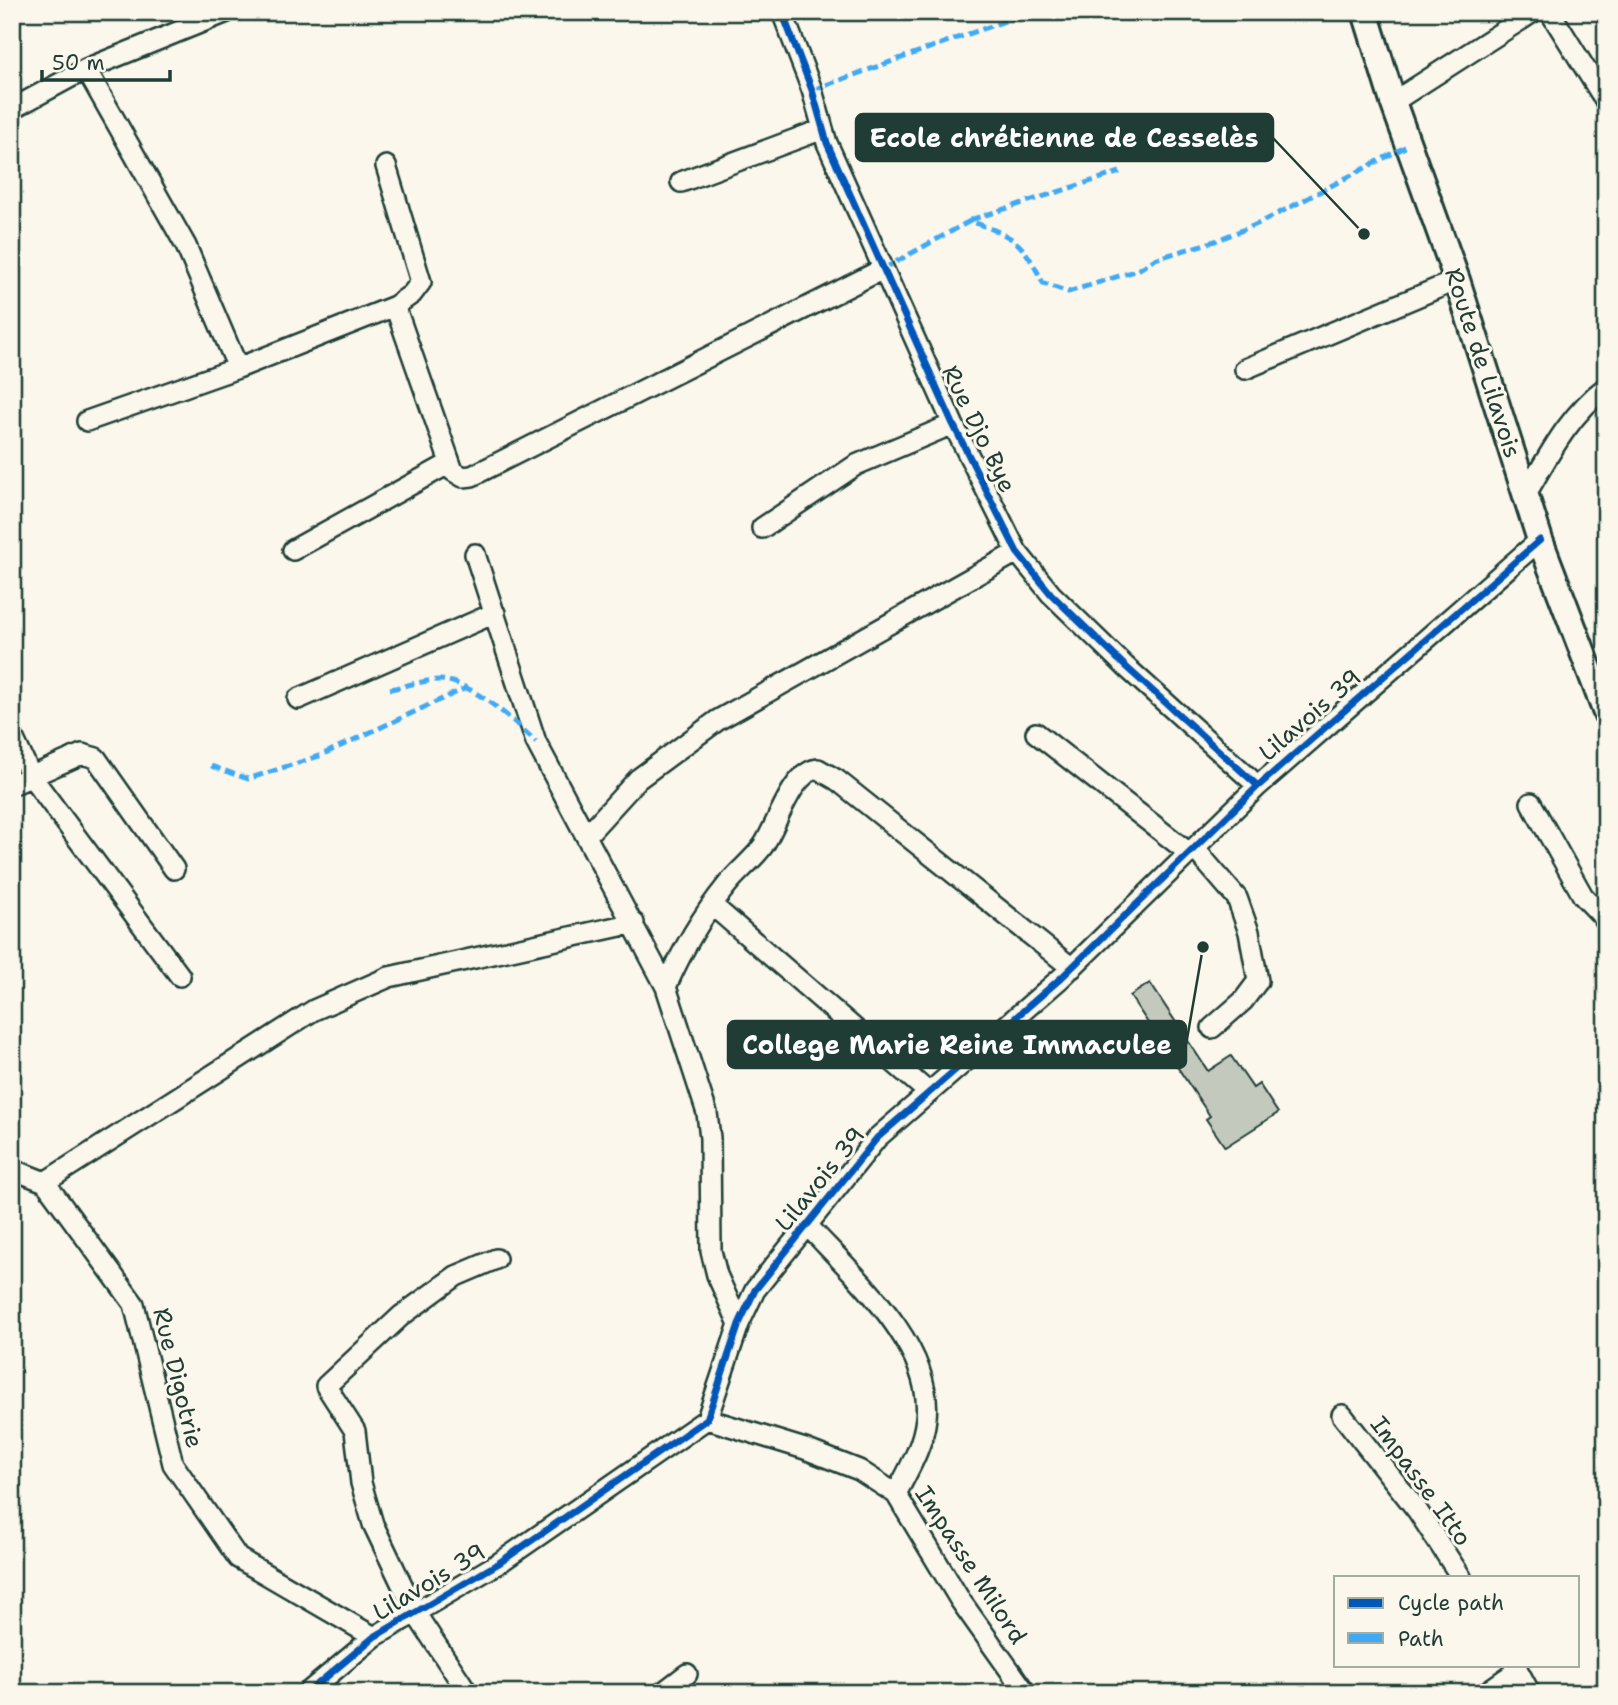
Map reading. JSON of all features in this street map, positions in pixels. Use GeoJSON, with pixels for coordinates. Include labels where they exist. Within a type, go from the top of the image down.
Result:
{"type":"FeatureCollection","features":[{"type":"Feature","properties":{"kind":"main road","name":"Route de Lilavois"},"geometry":{"type":"LineString","coordinates":[[1365,12],[1393,102],[1457,281],[1540,540],[1606,713]]}},
{"type":"Feature","properties":{"kind":"street"},"geometry":{"type":"LineString","coordinates":[[12,109],[86,69],[227,12]]}},
{"type":"Feature","properties":{"kind":"street","name":"Rue Djo Bye"},"geometry":{"type":"LineString","coordinates":[[782,12],[812,90],[823,129],[883,270],[953,424],[1017,552],[1051,594],[1258,786]]}},
{"type":"Feature","properties":{"kind":"street"},"geometry":{"type":"LineString","coordinates":[[1393,102],[1532,12]]}},
{"type":"Feature","properties":{"kind":"street"},"geometry":{"type":"LineString","coordinates":[[1550,12],[1606,102]]}},
{"type":"Feature","properties":{"kind":"street"},"geometry":{"type":"LineString","coordinates":[[86,69],[186,246],[238,368]]}},
{"type":"Feature","properties":{"kind":"street"},"geometry":{"type":"LineString","coordinates":[[681,183],[823,129]]}},
{"type":"Feature","properties":{"kind":"street"},"geometry":{"type":"LineString","coordinates":[[87,421],[238,368],[395,306],[412,294],[421,282],[386,166]]}},
{"type":"Feature","properties":{"kind":"street"},"geometry":{"type":"LineString","coordinates":[[395,306],[450,463],[456,474],[471,476],[883,270]]}},
{"type":"Feature","properties":{"kind":"street"},"geometry":{"type":"LineString","coordinates":[[1245,369],[1457,281]]}},
{"type":"Feature","properties":{"kind":"street"},"geometry":{"type":"LineString","coordinates":[[1526,494],[1561,434],[1592,398],[1606,387]]}},
{"type":"Feature","properties":{"kind":"street"},"geometry":{"type":"LineString","coordinates":[[762,528],[856,465],[953,424]]}},
{"type":"Feature","properties":{"kind":"street"},"geometry":{"type":"LineString","coordinates":[[293,550],[450,463]]}},
{"type":"Feature","properties":{"kind":"street","name":"Lilavois 39"},"geometry":{"type":"LineString","coordinates":[[307,1693],[374,1637],[499,1563],[707,1419],[739,1324],[755,1290],[877,1138],[1072,968],[1258,786],[1540,540]]}},
{"type":"Feature","properties":{"kind":"street"},"geometry":{"type":"LineString","coordinates":[[587,835],[638,779],[718,720],[1017,552]]}},
{"type":"Feature","properties":{"kind":"street"},"geometry":{"type":"LineString","coordinates":[[475,554],[536,741],[666,987],[707,1112],[712,1172],[711,1251],[717,1275],[739,1324]]}},
{"type":"Feature","properties":{"kind":"street"},"geometry":{"type":"LineString","coordinates":[[298,699],[495,613]]}},
{"type":"Feature","properties":{"kind":"street"},"geometry":{"type":"LineString","coordinates":[[1036,733],[1192,850],[1237,898],[1249,932],[1258,981],[1243,1001],[1212,1028]]}},
{"type":"Feature","properties":{"kind":"street"},"geometry":{"type":"LineString","coordinates":[[12,735],[32,776],[180,976]]}},
{"type":"Feature","properties":{"kind":"street"},"geometry":{"type":"LineString","coordinates":[[12,785],[82,754],[96,758],[174,869]]}},
{"type":"Feature","properties":{"kind":"street"},"geometry":{"type":"LineString","coordinates":[[666,987],[691,932],[760,851],[798,783],[808,771],[818,769],[837,780],[1072,968]]}},
{"type":"Feature","properties":{"kind":"street"},"geometry":{"type":"LineString","coordinates":[[1531,803],[1583,896],[1606,920]]}},
{"type":"Feature","properties":{"kind":"street"},"geometry":{"type":"LineString","coordinates":[[712,905],[929,1093]]}},
{"type":"Feature","properties":{"kind":"street"},"geometry":{"type":"LineString","coordinates":[[12,1169],[44,1182],[314,1010],[389,977],[634,923]]}},
{"type":"Feature","properties":{"kind":"street","name":"Rue Digotrie"},"geometry":{"type":"LineString","coordinates":[[44,1182],[134,1304],[173,1464],[238,1558],[374,1637]]}},
{"type":"Feature","properties":{"kind":"street"},"geometry":{"type":"LineString","coordinates":[[807,1225],[876,1301],[902,1336],[919,1369],[926,1393],[926,1417],[915,1458],[896,1494]]}},
{"type":"Feature","properties":{"kind":"street"},"geometry":{"type":"LineString","coordinates":[[468,1693],[416,1614],[373,1524],[361,1483],[355,1431],[326,1386],[401,1316],[456,1276],[496,1259]]}},
{"type":"Feature","properties":{"kind":"street","name":"Impasse Itto"},"geometry":{"type":"LineString","coordinates":[[1342,1415],[1417,1510],[1460,1576]]}},
{"type":"Feature","properties":{"kind":"street","name":"Impasse Milord"},"geometry":{"type":"LineString","coordinates":[[707,1419],[805,1449],[859,1470],[896,1494],[960,1600],[1026,1693]]}},
{"type":"Feature","properties":{"kind":"street"},"geometry":{"type":"LineString","coordinates":[[1485,1693],[1517,1668],[1530,1693]]}},
{"type":"Feature","properties":{"kind":"street"},"geometry":{"type":"LineString","coordinates":[[662,1693],[687,1674]]}},
{"type":"Feature","properties":{"kind":"building"},"geometry":{"type":"Polygon","coordinates":[[[1150,983],[1208,1071],[1231,1056],[1253,1088],[1259,1084],[1278,1113],[1225,1147],[1206,1119],[1210,1116],[1130,996],[1150,983]]]}},
{"type":"Feature","properties":{"kind":"marked path"},"geometry":{"type":"LineString","coordinates":[[812,90],[1030,12]]}},
{"type":"Feature","properties":{"kind":"marked path"},"geometry":{"type":"LineString","coordinates":[[883,269],[970,221],[1007,236],[1023,249],[1043,283],[1068,292],[1138,270],[1155,259],[1215,241],[1260,223],[1409,145]]}},
{"type":"Feature","properties":{"kind":"marked path"},"geometry":{"type":"LineString","coordinates":[[970,220],[1120,172]]}},
{"type":"Feature","properties":{"kind":"marked path"},"geometry":{"type":"LineString","coordinates":[[390,689],[428,681],[452,682],[478,694],[536,742]]}},
{"type":"Feature","properties":{"kind":"marked path"},"geometry":{"type":"LineString","coordinates":[[211,766],[248,779],[319,756],[466,688]]}},
{"type":"Feature","properties":{"kind":"cycle path"},"geometry":{"type":"LineString","coordinates":[[782,12],[812,90],[827,143],[953,424],[1017,552],[1051,594],[1125,666],[1258,786]]}},
{"type":"Feature","properties":{"kind":"cycle path"},"geometry":{"type":"LineString","coordinates":[[307,1693],[374,1637],[499,1563],[707,1419],[739,1324],[755,1290],[877,1138],[1061,978],[1258,786],[1540,540]]}},
{"type":"Feature","properties":{"kind":"place","name":"Ecole chrétienne de Cesselès"},"geometry":{"type":"Point","coordinates":[1364,234]}},
{"type":"Feature","properties":{"kind":"place","name":"College Marie Reine Immaculee"},"geometry":{"type":"Point","coordinates":[1203,947]}}]}
